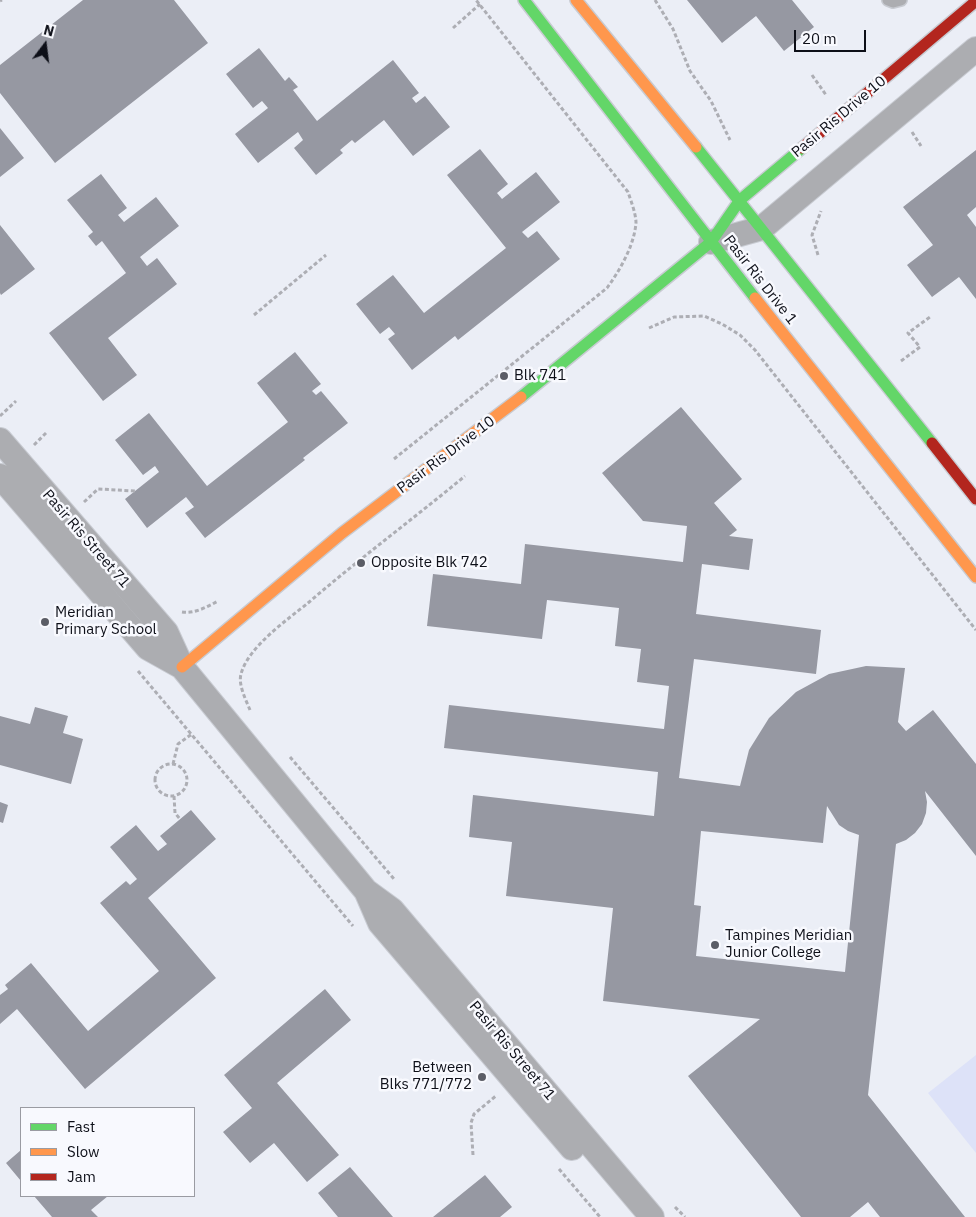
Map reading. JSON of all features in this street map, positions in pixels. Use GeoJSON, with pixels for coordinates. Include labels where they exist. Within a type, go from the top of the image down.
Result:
{"type":"FeatureCollection","features":[{"type":"Feature","properties":{"kind":"main road","name":"Pasir Ris Drive 1"},"geometry":{"type":"LineString","coordinates":[[524,0],[711,242],[976,577]]}},
{"type":"Feature","properties":{"kind":"main road"},"geometry":{"type":"LineString","coordinates":[[576,0],[740,200],[976,499]]}},
{"type":"Feature","properties":{"kind":"main road","name":"Pasir Ris Drive 10"},"geometry":{"type":"LineString","coordinates":[[182,667],[342,533],[504,411],[711,242],[740,200],[976,1]]}},
{"type":"Feature","properties":{"kind":"street","name":"Pasir Ris Drive 10"},"geometry":{"type":"LineString","coordinates":[[711,242],[762,228],[976,49]]}},
{"type":"Feature","properties":{"kind":"street","name":"Pasir Ris Street 71"},"geometry":{"type":"LineString","coordinates":[[0,440],[166,632],[182,667],[366,891],[392,910],[652,1217]]}},
{"type":"Feature","properties":{"kind":"street","name":"Pasir Ris Street 71"},"geometry":{"type":"LineString","coordinates":[[0,476],[148,648],[182,667]]}},
{"type":"Feature","properties":{"kind":"street","name":"Pasir Ris Street 71"},"geometry":{"type":"LineString","coordinates":[[366,891],[380,923],[630,1217]]}},
{"type":"Feature","properties":{"kind":"lane"},"geometry":{"type":"LineString","coordinates":[[888,0],[893,2],[901,0]]}},
{"type":"Feature","properties":{"kind":"path"},"geometry":{"type":"LineString","coordinates":[[390,461],[607,288],[620,270],[629,250],[636,222],[628,192],[476,0]]}},
{"type":"Feature","properties":{"kind":"path"},"geometry":{"type":"LineString","coordinates":[[655,0],[673,29],[690,71],[711,101],[730,140]]}},
{"type":"Feature","properties":{"kind":"path"},"geometry":{"type":"LineString","coordinates":[[453,28],[480,4]]}},
{"type":"Feature","properties":{"kind":"path"},"geometry":{"type":"LineString","coordinates":[[812,75],[824,91]]}},
{"type":"Feature","properties":{"kind":"path"},"geometry":{"type":"LineString","coordinates":[[254,315],[326,255]]}},
{"type":"Feature","properties":{"kind":"path"},"geometry":{"type":"LineString","coordinates":[[647,329],[674,317],[704,316],[740,335],[755,350],[976,630]]}},
{"type":"Feature","properties":{"kind":"path"},"geometry":{"type":"LineString","coordinates":[[901,361],[920,347],[908,332],[930,317]]}},
{"type":"Feature","properties":{"kind":"path"},"geometry":{"type":"LineString","coordinates":[[0,416],[16,401]]}},
{"type":"Feature","properties":{"kind":"path"},"geometry":{"type":"LineString","coordinates":[[29,450],[46,433]]}},
{"type":"Feature","properties":{"kind":"path"},"geometry":{"type":"LineString","coordinates":[[250,710],[242,693],[240,676],[245,664],[258,646],[336,579],[467,474]]}},
{"type":"Feature","properties":{"kind":"path"},"geometry":{"type":"LineString","coordinates":[[78,508],[98,489],[135,491]]}},
{"type":"Feature","properties":{"kind":"path"},"geometry":{"type":"LineString","coordinates":[[188,613],[202,609],[218,600]]}},
{"type":"Feature","properties":{"kind":"path"},"geometry":{"type":"LineString","coordinates":[[136,670],[342,913]]}},
{"type":"Feature","properties":{"kind":"path"},"geometry":{"type":"LineString","coordinates":[[173,764],[178,744],[192,734]]}},
{"type":"Feature","properties":{"kind":"path"},"geometry":{"type":"LineString","coordinates":[[289,755],[397,883]]}},
{"type":"Feature","properties":{"kind":"path"},"geometry":{"type":"LineString","coordinates":[[173,764],[182,768],[187,777],[183,792],[174,796],[164,794],[156,786],[155,781],[156,775],[162,767],[173,764]]}},
{"type":"Feature","properties":{"kind":"path"},"geometry":{"type":"LineString","coordinates":[[174,796],[175,813],[180,819]]}},
{"type":"Feature","properties":{"kind":"path"},"geometry":{"type":"LineString","coordinates":[[473,1155],[471,1123],[474,1114],[492,1100]]}},
{"type":"Feature","properties":{"kind":"shaded area"},"geometry":{"type":"Polygon","coordinates":[[[976,1055],[976,1153],[928,1093],[976,1055]]]}},
{"type":"Feature","properties":{"kind":"building"},"geometry":{"type":"Polygon","coordinates":[[[83,0],[174,0],[208,43],[55,163],[0,93],[0,65],[83,0]]]}},
{"type":"Feature","properties":{"kind":"building"},"geometry":{"type":"Polygon","coordinates":[[[687,0],[792,0],[814,27],[784,51],[756,16],[722,43],[687,0]]]}},
{"type":"Feature","properties":{"kind":"building"},"geometry":{"type":"Polygon","coordinates":[[[259,48],[285,81],[289,77],[298,87],[293,90],[317,121],[393,60],[419,93],[412,98],[416,103],[425,96],[450,127],[413,156],[384,120],[355,143],[352,140],[340,150],[343,153],[316,175],[294,148],[303,140],[298,132],[258,163],[235,134],[268,108],[262,101],[253,108],[226,74],[259,48]]]}},
{"type":"Feature","properties":{"kind":"building"},"geometry":{"type":"Polygon","coordinates":[[[0,128],[24,158],[0,177],[0,128]]]}},
{"type":"Feature","properties":{"kind":"building"},"geometry":{"type":"Polygon","coordinates":[[[480,149],[508,184],[497,193],[502,199],[536,172],[560,202],[522,232],[528,238],[537,231],[560,259],[458,340],[455,336],[412,370],[388,339],[395,334],[389,327],[380,334],[356,304],[393,275],[424,313],[506,248],[447,175],[480,149]]]}},
{"type":"Feature","properties":{"kind":"building"},"geometry":{"type":"Polygon","coordinates":[[[976,150],[976,207],[967,215],[976,227],[976,299],[959,277],[932,297],[907,265],[933,245],[903,207],[976,150]]]}},
{"type":"Feature","properties":{"kind":"building"},"geometry":{"type":"Polygon","coordinates":[[[101,174],[127,208],[118,215],[124,222],[156,197],[179,226],[140,257],[147,266],[157,258],[177,284],[108,338],[137,375],[103,401],[49,333],[126,273],[102,241],[96,246],[88,236],[93,232],[67,200],[101,174]]]}},
{"type":"Feature","properties":{"kind":"building"},"geometry":{"type":"Polygon","coordinates":[[[0,225],[35,269],[1,295],[0,293],[0,225]]]}},
{"type":"Feature","properties":{"kind":"building"},"geometry":{"type":"Polygon","coordinates":[[[295,352],[321,384],[312,391],[316,395],[321,391],[348,423],[303,458],[305,460],[205,538],[185,513],[194,507],[186,497],[147,528],[125,499],[159,472],[155,466],[143,475],[115,440],[149,413],[207,486],[288,422],[257,383],[295,352]]]}},
{"type":"Feature","properties":{"kind":"building"},"geometry":{"type":"Polygon","coordinates":[[[681,407],[742,479],[714,503],[737,530],[729,536],[753,539],[749,570],[702,564],[696,614],[821,630],[816,674],[694,659],[679,778],[740,786],[749,750],[769,718],[796,692],[829,674],[866,666],[905,668],[898,722],[906,731],[933,710],[976,764],[976,856],[925,791],[926,813],[922,824],[906,840],[896,844],[868,1095],[965,1217],[880,1217],[868,1202],[850,1217],[801,1217],[688,1076],[760,1019],[603,1001],[613,908],[506,896],[512,842],[469,837],[473,795],[654,816],[658,772],[444,748],[449,705],[664,729],[669,686],[637,682],[641,649],[615,646],[619,608],[547,600],[542,639],[427,626],[433,574],[521,584],[525,544],[683,562],[687,526],[643,521],[602,473],[681,407]],[[827,806],[823,843],[701,831],[694,905],[701,906],[696,956],[845,972],[859,835],[839,825],[827,806]]]}},
{"type":"Feature","properties":{"kind":"building"},"geometry":{"type":"Polygon","coordinates":[[[35,707],[68,716],[63,733],[83,739],[71,784],[0,765],[0,716],[30,724],[35,707]]]}},
{"type":"Feature","properties":{"kind":"building"},"geometry":{"type":"Polygon","coordinates":[[[0,802],[8,805],[3,823],[0,822],[0,802]]]}},
{"type":"Feature","properties":{"kind":"building"},"geometry":{"type":"Polygon","coordinates":[[[191,810],[216,839],[148,898],[216,978],[85,1089],[17,1009],[0,1024],[0,995],[8,989],[5,985],[31,963],[88,1031],[159,971],[100,903],[126,881],[130,885],[137,879],[110,847],[136,825],[158,851],[167,844],[160,836],[191,810]]]}},
{"type":"Feature","properties":{"kind":"building"},"geometry":{"type":"Polygon","coordinates":[[[325,989],[351,1020],[277,1083],[339,1155],[307,1182],[274,1143],[250,1163],[223,1132],[252,1108],[224,1075],[325,989]]]}},
{"type":"Feature","properties":{"kind":"building"},"geometry":{"type":"Polygon","coordinates":[[[20,1151],[20,1180],[6,1163],[20,1151]]]}},
{"type":"Feature","properties":{"kind":"building"},"geometry":{"type":"Polygon","coordinates":[[[350,1167],[393,1217],[338,1217],[318,1193],[350,1167]]]}},
{"type":"Feature","properties":{"kind":"building"},"geometry":{"type":"Polygon","coordinates":[[[485,1175],[512,1207],[500,1217],[433,1217],[485,1175]]]}},
{"type":"Feature","properties":{"kind":"building"},"geometry":{"type":"Polygon","coordinates":[[[35,1197],[107,1197],[91,1210],[98,1217],[52,1217],[35,1197]]]}},
{"type":"Feature","properties":{"kind":"traffic: fast"},"geometry":{"type":"LineString","coordinates":[[524,0],[755,298]]}},
{"type":"Feature","properties":{"kind":"traffic: fast"},"geometry":{"type":"LineString","coordinates":[[696,147],[932,443]]}},
{"type":"Feature","properties":{"kind":"traffic: fast"},"geometry":{"type":"LineString","coordinates":[[521,397],[711,242],[740,200],[802,148]]}},
{"type":"Feature","properties":{"kind":"traffic: slow"},"geometry":{"type":"LineString","coordinates":[[576,0],[696,147]]}},
{"type":"Feature","properties":{"kind":"traffic: slow"},"geometry":{"type":"LineString","coordinates":[[755,298],[976,577]]}},
{"type":"Feature","properties":{"kind":"traffic: slow"},"geometry":{"type":"LineString","coordinates":[[182,667],[342,533],[521,397]]}},
{"type":"Feature","properties":{"kind":"traffic: jam"},"geometry":{"type":"LineString","coordinates":[[802,148],[976,1]]}},
{"type":"Feature","properties":{"kind":"traffic: jam"},"geometry":{"type":"LineString","coordinates":[[932,443],[976,499]]}},
{"type":"Feature","properties":{"kind":"place","name":"Blk 741"},"geometry":{"type":"Point","coordinates":[504,376]}},
{"type":"Feature","properties":{"kind":"place","name":"Opposite Blk 742"},"geometry":{"type":"Point","coordinates":[361,563]}},
{"type":"Feature","properties":{"kind":"place","name":"Meridian Primary School"},"geometry":{"type":"Point","coordinates":[45,622]}},
{"type":"Feature","properties":{"kind":"place","name":"Tampines Meridian Junior College"},"geometry":{"type":"Point","coordinates":[715,945]}},
{"type":"Feature","properties":{"kind":"place","name":"Between Blks 771/772"},"geometry":{"type":"Point","coordinates":[482,1077]}}]}
